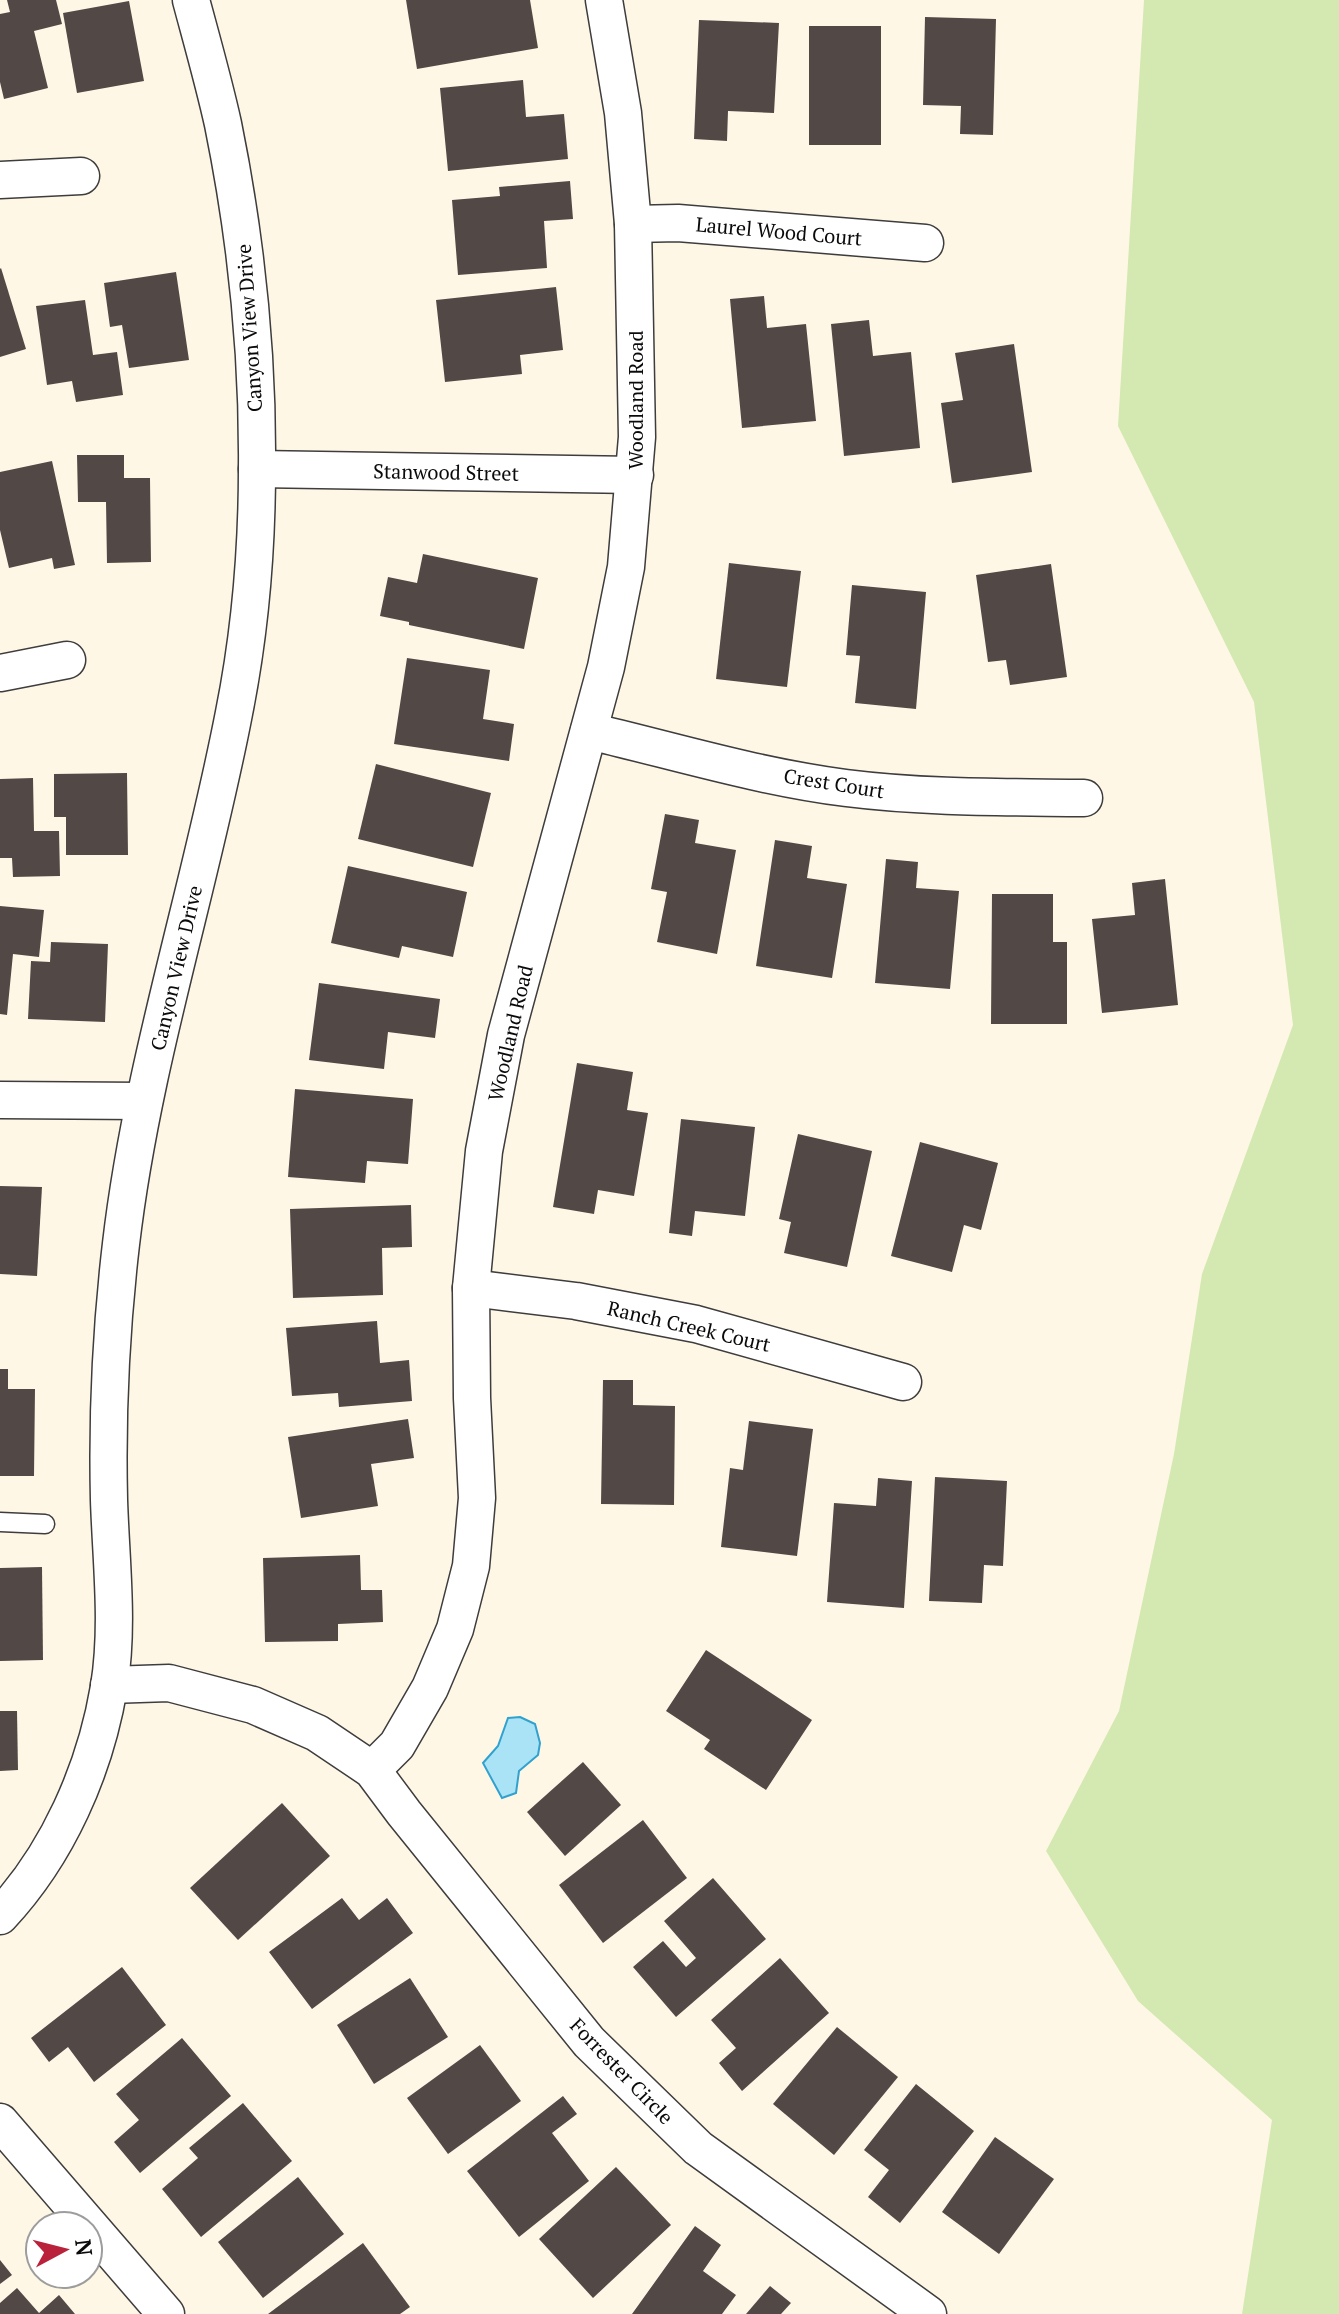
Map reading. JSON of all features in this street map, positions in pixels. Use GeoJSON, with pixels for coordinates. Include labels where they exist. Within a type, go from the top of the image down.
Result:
{"type":"FeatureCollection","features":[{"type":"Feature","properties":{"kind":"street","name":"Canyon View Drive"},"geometry":{"type":"LineString","coordinates":[[0,1916],[42,1862],[74,1804],[96,1744],[109,1685],[114,1631],[109,1496],[110,1363],[121,1241],[144,1101],[235,708],[252,581],[257,469],[255,357],[243,239],[222,122],[191,0]]}},
{"type":"Feature","properties":{"kind":"street","name":"Woodland Road"},"geometry":{"type":"LineString","coordinates":[[372,1770],[397,1745],[430,1688],[455,1629],[471,1566],[477,1498],[471,1288],[484,1151],[506,1035],[606,667],[626,567],[637,437],[633,224],[623,113],[604,0]]}},
{"type":"Feature","properties":{"kind":"street"},"geometry":{"type":"LineString","coordinates":[[0,180],[81,176]]}},
{"type":"Feature","properties":{"kind":"street","name":"Laurel Wood Court"},"geometry":{"type":"LineString","coordinates":[[633,224],[678,223],[925,243]]}},
{"type":"Feature","properties":{"kind":"street","name":"Stanwood Street"},"geometry":{"type":"LineString","coordinates":[[257,469],[635,475]]}},
{"type":"Feature","properties":{"kind":"street"},"geometry":{"type":"LineString","coordinates":[[0,673],[67,660]]}},
{"type":"Feature","properties":{"kind":"street","name":"Crest Court"},"geometry":{"type":"LineString","coordinates":[[589,731],[741,768],[844,788],[937,797],[1084,798]]}},
{"type":"Feature","properties":{"kind":"street"},"geometry":{"type":"LineString","coordinates":[[0,1100],[144,1101]]}},
{"type":"Feature","properties":{"kind":"street","name":"Ranch Creek Court"},"geometry":{"type":"LineString","coordinates":[[471,1288],[576,1301],[696,1324],[903,1382]]}},
{"type":"Feature","properties":{"kind":"street"},"geometry":{"type":"LineString","coordinates":[[109,1685],[169,1683],[253,1705],[317,1733],[372,1770]]}},
{"type":"Feature","properties":{"kind":"street","name":"Forrester Circle"},"geometry":{"type":"LineString","coordinates":[[372,1770],[600,2052],[698,2148],[928,2314]]}},
{"type":"Feature","properties":{"kind":"street"},"geometry":{"type":"LineString","coordinates":[[0,2122],[166,2314]]}},
{"type":"Feature","properties":{"kind":"lane"},"geometry":{"type":"LineString","coordinates":[[0,1522],[45,1524]]}},
{"type":"Feature","properties":{"kind":"green space"},"geometry":{"type":"Polygon","coordinates":[[[1144,0],[1339,0],[1339,2314],[1242,2314],[1272,2120],[1138,2001],[1046,1851],[1119,1711],[1174,1454],[1202,1274],[1293,1025],[1254,702],[1118,426],[1144,0]]]}},
{"type":"Feature","properties":{"kind":"water"},"geometry":{"type":"Polygon","coordinates":[[[520,1717],[535,1724],[540,1743],[538,1755],[519,1771],[516,1793],[502,1798],[483,1763],[498,1746],[508,1718],[520,1717]]]}},
{"type":"Feature","properties":{"kind":"building"},"geometry":{"type":"Polygon","coordinates":[[[7,0],[56,0],[62,24],[34,31],[48,88],[4,99],[0,82],[0,14],[10,12],[7,0]]]}},
{"type":"Feature","properties":{"kind":"building"},"geometry":{"type":"Polygon","coordinates":[[[406,0],[530,0],[538,48],[417,69],[406,0]]]}},
{"type":"Feature","properties":{"kind":"building"},"geometry":{"type":"Polygon","coordinates":[[[129,1],[144,81],[77,93],[63,13],[129,1]]]}},
{"type":"Feature","properties":{"kind":"building"},"geometry":{"type":"Polygon","coordinates":[[[925,17],[996,19],[993,135],[960,134],[961,106],[923,105],[925,17]]]}},
{"type":"Feature","properties":{"kind":"building"},"geometry":{"type":"Polygon","coordinates":[[[699,20],[779,23],[774,113],[728,111],[727,141],[694,139],[699,20]]]}},
{"type":"Feature","properties":{"kind":"building"},"geometry":{"type":"Polygon","coordinates":[[[809,26],[881,26],[881,145],[809,145],[809,26]]]}},
{"type":"Feature","properties":{"kind":"building"},"geometry":{"type":"Polygon","coordinates":[[[523,80],[526,117],[564,114],[568,159],[448,171],[440,88],[523,80]]]}},
{"type":"Feature","properties":{"kind":"building"},"geometry":{"type":"Polygon","coordinates":[[[570,181],[573,219],[544,221],[547,268],[458,275],[452,200],[500,196],[499,187],[570,181]]]}},
{"type":"Feature","properties":{"kind":"building"},"geometry":{"type":"Polygon","coordinates":[[[0,269],[26,349],[0,357],[0,269]]]}},
{"type":"Feature","properties":{"kind":"building"},"geometry":{"type":"Polygon","coordinates":[[[176,272],[189,360],[129,368],[122,325],[110,327],[104,283],[176,272]]]}},
{"type":"Feature","properties":{"kind":"building"},"geometry":{"type":"Polygon","coordinates":[[[556,287],[563,350],[520,355],[522,374],[445,382],[436,300],[556,287]]]}},
{"type":"Feature","properties":{"kind":"building"},"geometry":{"type":"Polygon","coordinates":[[[764,296],[767,328],[806,324],[816,421],[742,428],[730,299],[764,296]]]}},
{"type":"Feature","properties":{"kind":"building"},"geometry":{"type":"Polygon","coordinates":[[[85,300],[93,355],[117,352],[123,395],[76,402],[72,381],[47,385],[36,306],[85,300]]]}},
{"type":"Feature","properties":{"kind":"building"},"geometry":{"type":"Polygon","coordinates":[[[869,320],[873,356],[911,352],[920,448],[844,456],[831,324],[869,320]]]}},
{"type":"Feature","properties":{"kind":"building"},"geometry":{"type":"Polygon","coordinates":[[[1014,344],[1032,472],[952,483],[941,403],[963,400],[955,353],[1014,344]]]}},
{"type":"Feature","properties":{"kind":"building"},"geometry":{"type":"Polygon","coordinates":[[[77,455],[124,455],[124,478],[150,478],[151,562],[107,563],[106,502],[78,502],[77,455]]]}},
{"type":"Feature","properties":{"kind":"building"},"geometry":{"type":"Polygon","coordinates":[[[52,461],[75,565],[54,569],[52,558],[9,568],[0,530],[0,472],[52,461]]]}},
{"type":"Feature","properties":{"kind":"building"},"geometry":{"type":"Polygon","coordinates":[[[423,554],[538,578],[524,649],[380,616],[388,577],[417,583],[423,554]]]}},
{"type":"Feature","properties":{"kind":"building"},"geometry":{"type":"Polygon","coordinates":[[[729,563],[801,571],[787,687],[716,679],[729,563]]]}},
{"type":"Feature","properties":{"kind":"building"},"geometry":{"type":"Polygon","coordinates":[[[1051,564],[1067,677],[1010,685],[1006,660],[988,662],[976,575],[1051,564]]]}},
{"type":"Feature","properties":{"kind":"building"},"geometry":{"type":"Polygon","coordinates":[[[852,585],[926,592],[916,709],[855,703],[860,656],[846,655],[852,585]]]}},
{"type":"Feature","properties":{"kind":"building"},"geometry":{"type":"Polygon","coordinates":[[[407,658],[490,670],[483,719],[514,724],[509,761],[394,744],[407,658]]]}},
{"type":"Feature","properties":{"kind":"building"},"geometry":{"type":"Polygon","coordinates":[[[376,764],[491,793],[473,867],[358,839],[376,764]]]}},
{"type":"Feature","properties":{"kind":"building"},"geometry":{"type":"Polygon","coordinates":[[[127,773],[128,855],[66,855],[66,817],[54,817],[54,774],[127,773]]]}},
{"type":"Feature","properties":{"kind":"building"},"geometry":{"type":"Polygon","coordinates":[[[33,778],[34,831],[59,831],[60,876],[13,877],[12,858],[0,858],[0,779],[33,778]]]}},
{"type":"Feature","properties":{"kind":"building"},"geometry":{"type":"Polygon","coordinates":[[[665,814],[699,820],[695,843],[736,850],[717,954],[657,942],[667,892],[651,889],[665,814]]]}},
{"type":"Feature","properties":{"kind":"building"},"geometry":{"type":"Polygon","coordinates":[[[775,840],[812,846],[807,878],[847,884],[832,978],[756,966],[775,840]]]}},
{"type":"Feature","properties":{"kind":"building"},"geometry":{"type":"Polygon","coordinates":[[[886,859],[918,862],[916,888],[959,891],[950,989],[875,983],[886,859]]]}},
{"type":"Feature","properties":{"kind":"building"},"geometry":{"type":"Polygon","coordinates":[[[348,866],[467,892],[453,957],[402,946],[399,958],[331,943],[348,866]]]}},
{"type":"Feature","properties":{"kind":"building"},"geometry":{"type":"Polygon","coordinates":[[[1165,879],[1178,1005],[1102,1013],[1092,919],[1135,915],[1132,883],[1165,879]]]}},
{"type":"Feature","properties":{"kind":"building"},"geometry":{"type":"Polygon","coordinates":[[[992,894],[1053,894],[1053,942],[1067,942],[1067,1024],[991,1024],[992,894]]]}},
{"type":"Feature","properties":{"kind":"building"},"geometry":{"type":"Polygon","coordinates":[[[0,906],[44,910],[39,957],[13,954],[7,1015],[0,1014],[0,906]]]}},
{"type":"Feature","properties":{"kind":"building"},"geometry":{"type":"Polygon","coordinates":[[[51,942],[108,944],[105,1022],[28,1019],[31,961],[50,962],[51,942]]]}},
{"type":"Feature","properties":{"kind":"building"},"geometry":{"type":"Polygon","coordinates":[[[319,983],[440,999],[435,1038],[388,1032],[384,1069],[309,1060],[319,983]]]}},
{"type":"Feature","properties":{"kind":"building"},"geometry":{"type":"Polygon","coordinates":[[[577,1063],[633,1072],[627,1110],[648,1113],[634,1196],[598,1190],[594,1214],[553,1207],[577,1063]]]}},
{"type":"Feature","properties":{"kind":"building"},"geometry":{"type":"Polygon","coordinates":[[[295,1089],[413,1099],[408,1164],[367,1161],[365,1183],[288,1177],[295,1089]]]}},
{"type":"Feature","properties":{"kind":"building"},"geometry":{"type":"Polygon","coordinates":[[[681,1119],[755,1127],[745,1216],[695,1211],[692,1236],[669,1233],[681,1119]]]}},
{"type":"Feature","properties":{"kind":"building"},"geometry":{"type":"Polygon","coordinates":[[[798,1134],[872,1151],[847,1267],[784,1253],[791,1222],[779,1219],[798,1134]]]}},
{"type":"Feature","properties":{"kind":"building"},"geometry":{"type":"Polygon","coordinates":[[[920,1142],[998,1163],[981,1230],[964,1225],[952,1272],[891,1256],[920,1142]]]}},
{"type":"Feature","properties":{"kind":"building"},"geometry":{"type":"Polygon","coordinates":[[[0,1186],[42,1187],[37,1276],[0,1274],[0,1186]]]}},
{"type":"Feature","properties":{"kind":"building"},"geometry":{"type":"Polygon","coordinates":[[[411,1205],[412,1247],[382,1248],[383,1295],[293,1298],[290,1209],[411,1205]]]}},
{"type":"Feature","properties":{"kind":"building"},"geometry":{"type":"Polygon","coordinates":[[[377,1321],[380,1363],[409,1360],[412,1401],[339,1407],[338,1393],[292,1396],[286,1328],[377,1321]]]}},
{"type":"Feature","properties":{"kind":"building"},"geometry":{"type":"Polygon","coordinates":[[[0,1369],[8,1369],[8,1389],[35,1389],[34,1476],[0,1476],[0,1369]]]}},
{"type":"Feature","properties":{"kind":"building"},"geometry":{"type":"Polygon","coordinates":[[[603,1380],[633,1380],[633,1405],[675,1406],[674,1505],[601,1504],[603,1380]]]}},
{"type":"Feature","properties":{"kind":"building"},"geometry":{"type":"Polygon","coordinates":[[[408,1419],[414,1458],[371,1464],[378,1506],[301,1518],[288,1437],[408,1419]]]}},
{"type":"Feature","properties":{"kind":"building"},"geometry":{"type":"Polygon","coordinates":[[[749,1421],[813,1429],[797,1556],[721,1547],[730,1468],[743,1470],[749,1421]]]}},
{"type":"Feature","properties":{"kind":"building"},"geometry":{"type":"Polygon","coordinates":[[[935,1477],[1007,1481],[1003,1566],[984,1565],[982,1603],[929,1601],[935,1477]]]}},
{"type":"Feature","properties":{"kind":"building"},"geometry":{"type":"Polygon","coordinates":[[[878,1478],[912,1481],[904,1608],[827,1602],[834,1503],[876,1506],[878,1478]]]}},
{"type":"Feature","properties":{"kind":"building"},"geometry":{"type":"Polygon","coordinates":[[[360,1555],[361,1590],[382,1590],[383,1622],[338,1624],[338,1641],[265,1642],[263,1558],[360,1555]]]}},
{"type":"Feature","properties":{"kind":"building"},"geometry":{"type":"Polygon","coordinates":[[[42,1567],[43,1660],[0,1661],[0,1568],[42,1567]]]}},
{"type":"Feature","properties":{"kind":"building"},"geometry":{"type":"Polygon","coordinates":[[[706,1650],[812,1720],[766,1790],[704,1749],[710,1740],[666,1711],[706,1650]]]}},
{"type":"Feature","properties":{"kind":"building"},"geometry":{"type":"Polygon","coordinates":[[[0,1711],[17,1711],[18,1770],[0,1771],[0,1711]]]}},
{"type":"Feature","properties":{"kind":"building"},"geometry":{"type":"Polygon","coordinates":[[[583,1762],[621,1805],[565,1856],[527,1812],[583,1762]]]}},
{"type":"Feature","properties":{"kind":"building"},"geometry":{"type":"Polygon","coordinates":[[[282,1803],[330,1856],[238,1940],[190,1888],[282,1803]]]}},
{"type":"Feature","properties":{"kind":"building"},"geometry":{"type":"Polygon","coordinates":[[[643,1820],[687,1878],[603,1943],[559,1885],[643,1820]]]}},
{"type":"Feature","properties":{"kind":"building"},"geometry":{"type":"Polygon","coordinates":[[[713,1878],[766,1939],[676,2017],[633,1967],[663,1941],[686,1967],[696,1958],[664,1921],[713,1878]]]}},
{"type":"Feature","properties":{"kind":"building"},"geometry":{"type":"Polygon","coordinates":[[[342,1898],[359,1920],[387,1898],[413,1933],[312,2009],[269,1952],[342,1898]]]}},
{"type":"Feature","properties":{"kind":"building"},"geometry":{"type":"Polygon","coordinates":[[[780,1958],[829,2013],[742,2091],[719,2063],[736,2048],[711,2020],[780,1958]]]}},
{"type":"Feature","properties":{"kind":"building"},"geometry":{"type":"Polygon","coordinates":[[[122,1967],[166,2025],[94,2082],[68,2047],[49,2062],[31,2038],[122,1967]]]}},
{"type":"Feature","properties":{"kind":"building"},"geometry":{"type":"Polygon","coordinates":[[[410,1978],[448,2037],[374,2084],[337,2025],[410,1978]]]}},
{"type":"Feature","properties":{"kind":"building"},"geometry":{"type":"Polygon","coordinates":[[[837,2027],[898,2077],[834,2155],[773,2104],[837,2027]]]}},
{"type":"Feature","properties":{"kind":"building"},"geometry":{"type":"Polygon","coordinates":[[[182,2038],[231,2096],[140,2173],[114,2142],[139,2120],[116,2094],[182,2038]]]}},
{"type":"Feature","properties":{"kind":"building"},"geometry":{"type":"Polygon","coordinates":[[[480,2045],[521,2101],[448,2154],[407,2098],[480,2045]]]}},
{"type":"Feature","properties":{"kind":"building"},"geometry":{"type":"Polygon","coordinates":[[[916,2084],[974,2131],[900,2223],[868,2197],[889,2170],[864,2150],[916,2084]]]}},
{"type":"Feature","properties":{"kind":"building"},"geometry":{"type":"Polygon","coordinates":[[[563,2096],[577,2114],[552,2133],[589,2181],[519,2237],[467,2171],[563,2096]]]}},
{"type":"Feature","properties":{"kind":"building"},"geometry":{"type":"Polygon","coordinates":[[[243,2103],[292,2161],[201,2237],[162,2189],[198,2158],[189,2148],[243,2103]]]}},
{"type":"Feature","properties":{"kind":"building"},"geometry":{"type":"Polygon","coordinates":[[[995,2137],[1054,2179],[999,2254],[942,2212],[995,2137]]]}},
{"type":"Feature","properties":{"kind":"building"},"geometry":{"type":"Polygon","coordinates":[[[616,2167],[671,2225],[593,2298],[539,2239],[616,2167]]]}},
{"type":"Feature","properties":{"kind":"building"},"geometry":{"type":"Polygon","coordinates":[[[298,2177],[344,2234],[263,2298],[218,2242],[298,2177]]]}},
{"type":"Feature","properties":{"kind":"building"},"geometry":{"type":"Polygon","coordinates":[[[695,2226],[721,2245],[703,2271],[736,2295],[722,2314],[632,2314],[695,2226]]]}},
{"type":"Feature","properties":{"kind":"building"},"geometry":{"type":"Polygon","coordinates":[[[363,2243],[410,2307],[400,2314],[268,2314],[363,2243]]]}},
{"type":"Feature","properties":{"kind":"building"},"geometry":{"type":"Polygon","coordinates":[[[0,2260],[12,2275],[0,2284],[0,2260]]]}},
{"type":"Feature","properties":{"kind":"building"},"geometry":{"type":"Polygon","coordinates":[[[770,2286],[791,2303],[781,2314],[746,2314],[770,2286]]]}},
{"type":"Feature","properties":{"kind":"building"},"geometry":{"type":"Polygon","coordinates":[[[17,2288],[39,2313],[59,2295],[75,2314],[0,2314],[0,2303],[17,2288]]]}}]}
